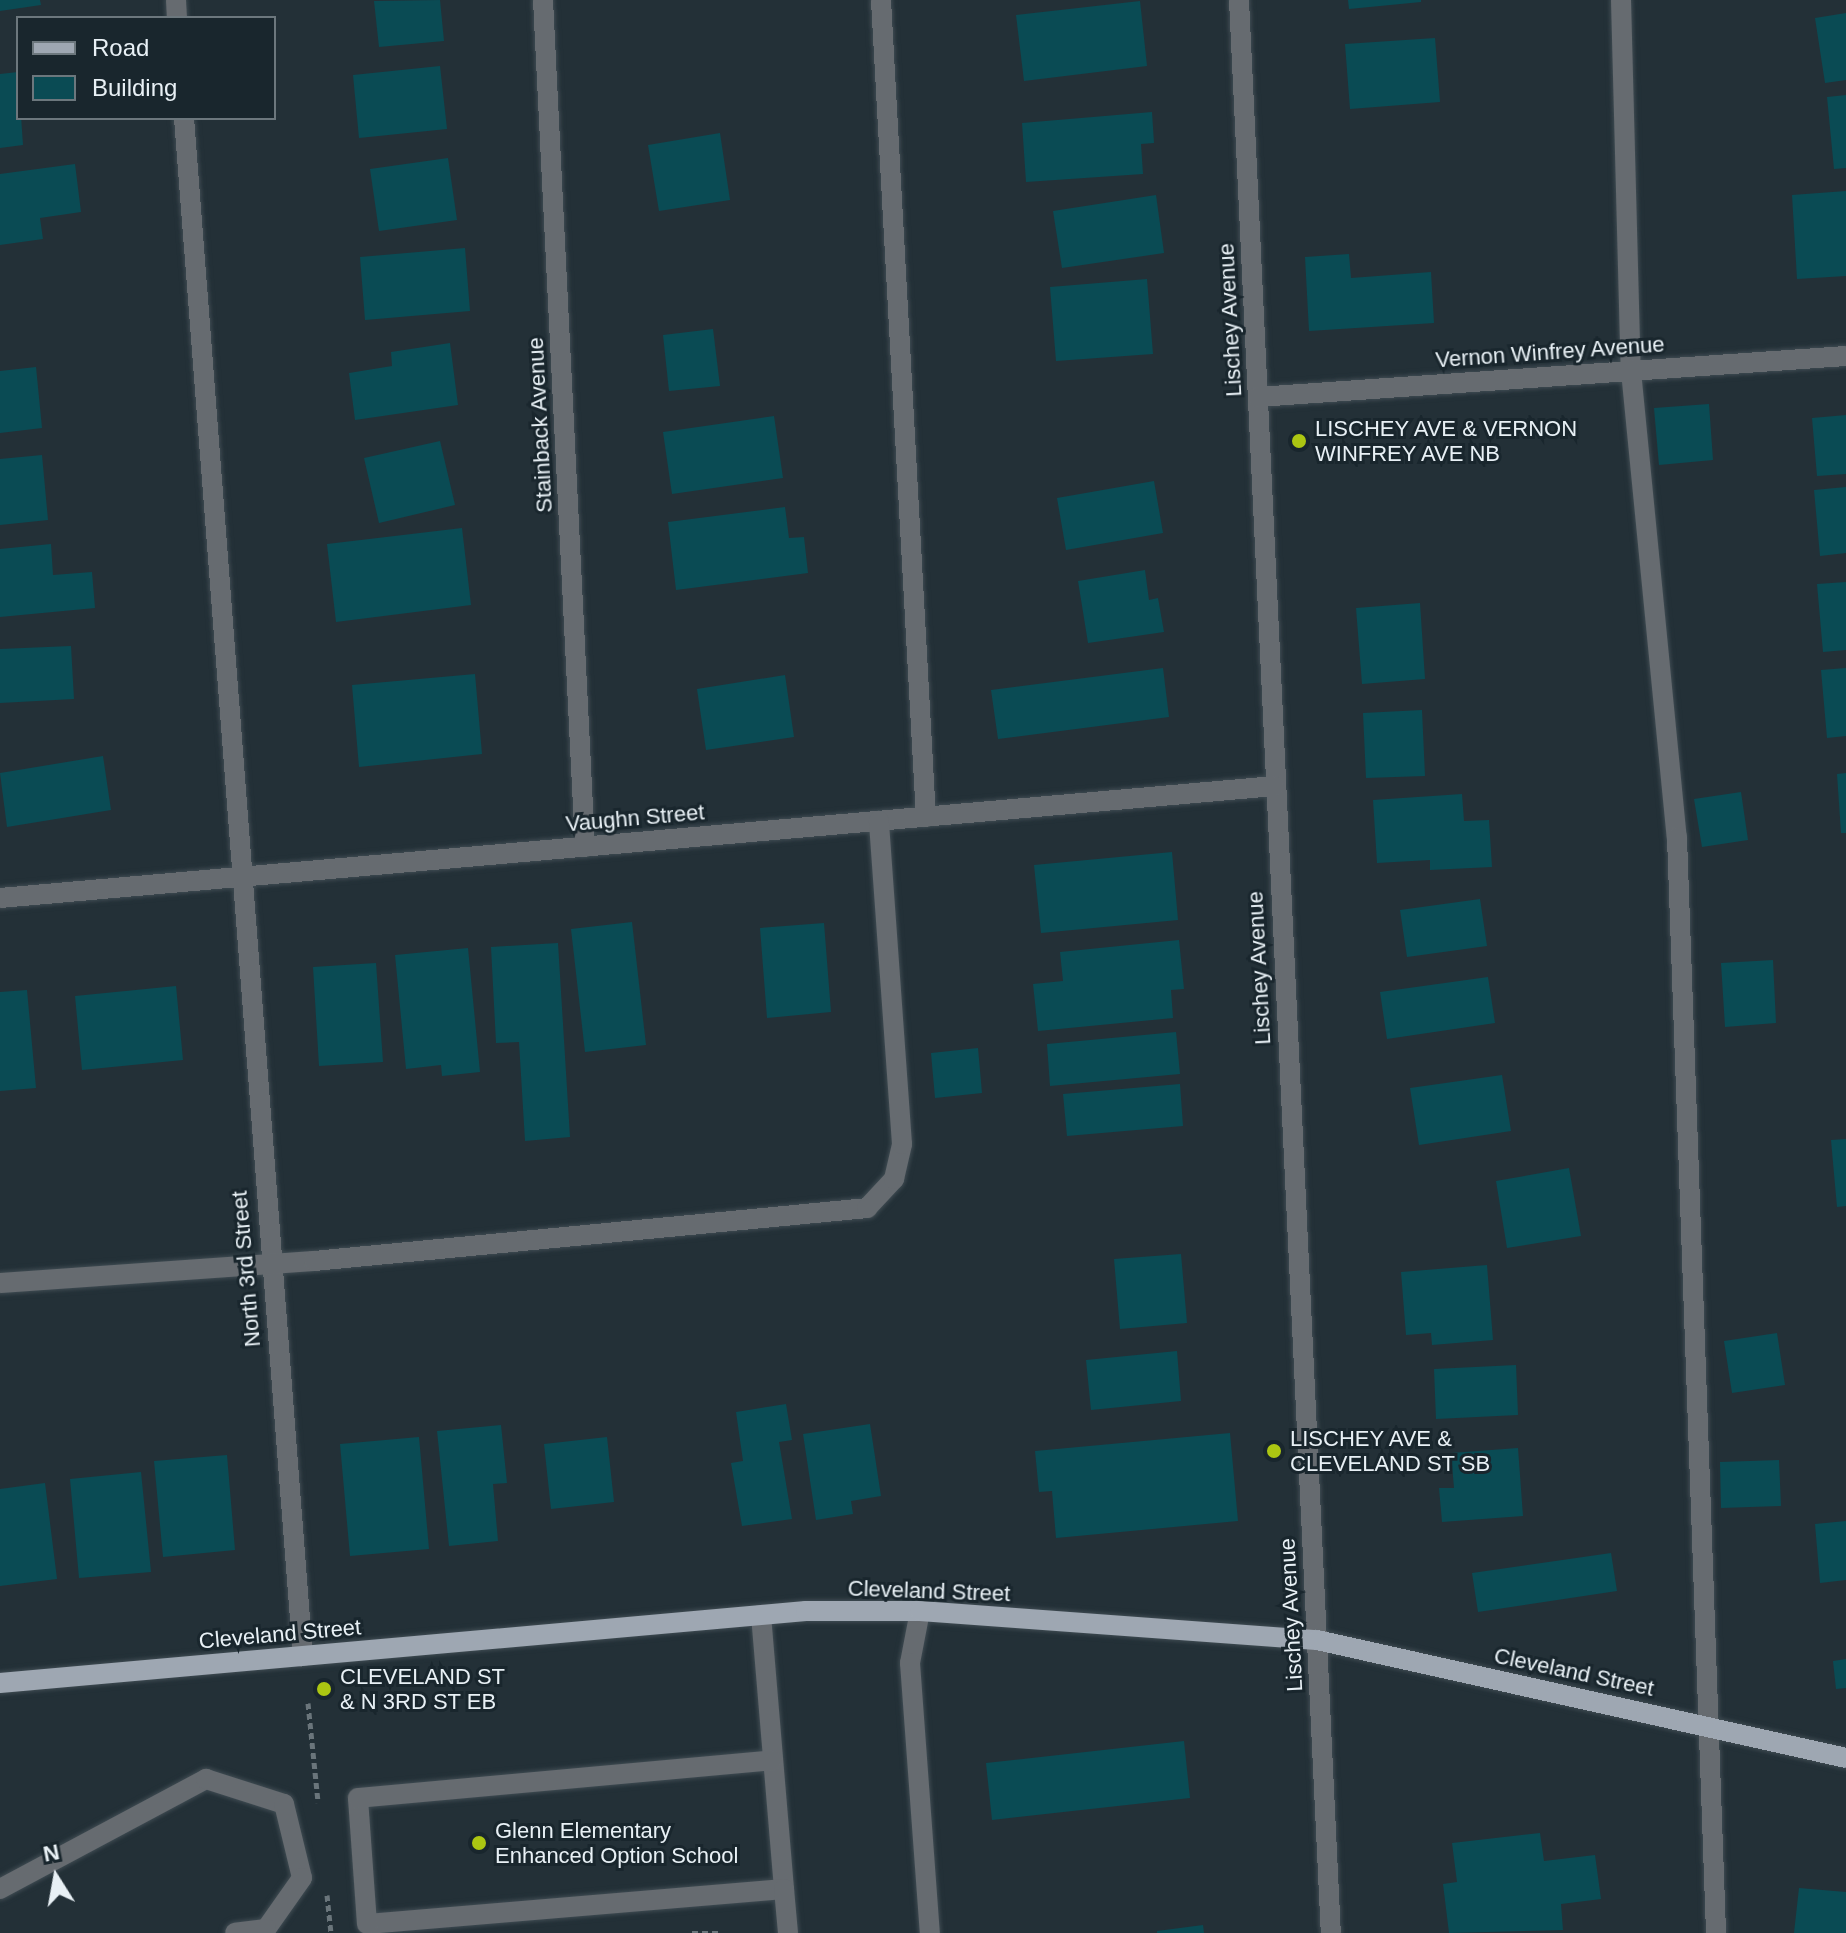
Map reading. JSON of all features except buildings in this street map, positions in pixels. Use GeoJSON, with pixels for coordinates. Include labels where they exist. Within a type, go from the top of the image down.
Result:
{"type":"FeatureCollection","features":[{"type":"Feature","properties":{"kind":"main road","name":"Cleveland Street"},"geometry":{"type":"LineString","coordinates":[[0,1683],[761,1615],[920,1611],[1317,1640],[1846,1758]]}},
{"type":"Feature","properties":{"kind":"street","name":"Stainback Avenue"},"geometry":{"type":"LineString","coordinates":[[543,0],[585,847]]}},
{"type":"Feature","properties":{"kind":"street"},"geometry":{"type":"LineString","coordinates":[[881,0],[926,817]]}},
{"type":"Feature","properties":{"kind":"street","name":"Lischey Avenue"},"geometry":{"type":"LineString","coordinates":[[1239,0],[1274,786],[1331,1933]]}},
{"type":"Feature","properties":{"kind":"street"},"geometry":{"type":"LineString","coordinates":[[1621,0],[1631,371],[1677,837],[1716,1933]]}},
{"type":"Feature","properties":{"kind":"street","name":"North 3rd Street"},"geometry":{"type":"LineString","coordinates":[[184,120],[238,877],[303,1656]]}},
{"type":"Feature","properties":{"kind":"street","name":"Vernon Winfrey Avenue"},"geometry":{"type":"LineString","coordinates":[[1258,397],[1846,356]]}},
{"type":"Feature","properties":{"kind":"street","name":"Vaughn Street"},"geometry":{"type":"LineString","coordinates":[[0,898],[1274,786]]}},
{"type":"Feature","properties":{"kind":"street"},"geometry":{"type":"LineString","coordinates":[[0,1283],[269,1264],[850,1214],[883,1198],[902,1144],[879,821]]}},
{"type":"Feature","properties":{"kind":"street"},"geometry":{"type":"LineString","coordinates":[[920,1611],[910,1663],[930,1933]]}},
{"type":"Feature","properties":{"kind":"street"},"geometry":{"type":"LineString","coordinates":[[761,1615],[788,1933]]}},
{"type":"Feature","properties":{"kind":"street"},"geometry":{"type":"LineString","coordinates":[[772,1760],[358,1798],[367,1924],[784,1889]]}},
{"type":"Feature","properties":{"kind":"street"},"geometry":{"type":"LineString","coordinates":[[0,1889],[206,1779],[284,1804],[302,1878],[266,1929],[235,1933]]}},
{"type":"Feature","properties":{"kind":"path"},"geometry":{"type":"LineString","coordinates":[[692,1933],[720,1933]]}},
{"type":"Feature","properties":{"kind":"place","name":"LISCHEY AVE & VERNON WINFREY AVE NB"},"geometry":{"type":"Point","coordinates":[1299,441]}},
{"type":"Feature","properties":{"kind":"place","name":"LISCHEY AVE & CLEVELAND ST SB"},"geometry":{"type":"Point","coordinates":[1274,1451]}},
{"type":"Feature","properties":{"kind":"place","name":"CLEVELAND ST & N 3RD ST EB"},"geometry":{"type":"Point","coordinates":[324,1689]}},
{"type":"Feature","properties":{"kind":"place","name":"Glenn Elementary Enhanced Option School"},"geometry":{"type":"Point","coordinates":[479,1843]}}]}
